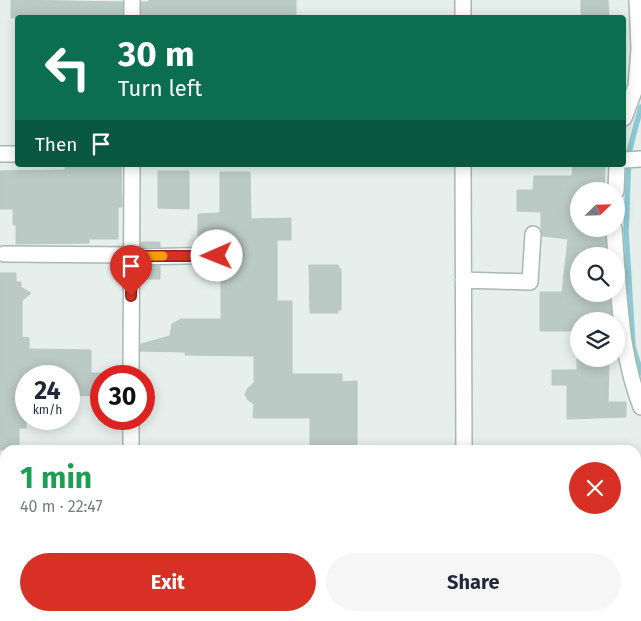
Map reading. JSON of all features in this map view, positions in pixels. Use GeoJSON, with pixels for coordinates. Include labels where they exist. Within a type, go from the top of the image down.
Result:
{"type":"FeatureCollection","features":[{"type":"Feature","properties":{"kind":"street"},"geometry":{"type":"LineString","coordinates":[[132,0],[132,15]]}},
{"type":"Feature","properties":{"kind":"street"},"geometry":{"type":"LineString","coordinates":[[463,0],[463,15]]}},
{"type":"Feature","properties":{"kind":"street"},"geometry":{"type":"LineString","coordinates":[[626,113],[636,86],[639,49],[637,0]]}},
{"type":"Feature","properties":{"kind":"street"},"geometry":{"type":"LineString","coordinates":[[0,154],[15,154]]}},
{"type":"Feature","properties":{"kind":"street"},"geometry":{"type":"LineString","coordinates":[[131,365],[132,167]]}},
{"type":"Feature","properties":{"kind":"street"},"geometry":{"type":"LineString","coordinates":[[462,167],[464,445]]}},
{"type":"Feature","properties":{"kind":"street"},"geometry":{"type":"LineString","coordinates":[[616,182],[617,167]]}},
{"type":"Feature","properties":{"kind":"street"},"geometry":{"type":"LineString","coordinates":[[463,280],[530,282],[533,234]]}},
{"type":"Feature","properties":{"kind":"street"},"geometry":{"type":"LineString","coordinates":[[4,254],[235,255]]}},
{"type":"Feature","properties":{"kind":"street"},"geometry":{"type":"LineString","coordinates":[[619,302],[625,355],[641,406]]}},
{"type":"Feature","properties":{"kind":"street"},"geometry":{"type":"LineString","coordinates":[[131,430],[131,445]]}},
{"type":"Feature","properties":{"kind":"building"},"geometry":{"type":"Polygon","coordinates":[[[11,0],[123,2],[123,15],[15,15],[15,18],[11,18],[11,0]]]}},
{"type":"Feature","properties":{"kind":"building"},"geometry":{"type":"Polygon","coordinates":[[[149,0],[296,0],[296,15],[141,15],[141,2],[149,2],[149,0]]]}},
{"type":"Feature","properties":{"kind":"building"},"geometry":{"type":"Polygon","coordinates":[[[581,0],[608,0],[609,15],[581,15],[581,0]]]}},
{"type":"Feature","properties":{"kind":"building"},"geometry":{"type":"Polygon","coordinates":[[[65,167],[121,167],[122,207],[118,207],[118,239],[89,239],[89,243],[16,244],[16,225],[13,225],[13,209],[0,209],[0,171],[65,170],[65,167]]]}},
{"type":"Feature","properties":{"kind":"building"},"geometry":{"type":"Polygon","coordinates":[[[573,167],[605,167],[604,182],[570,182],[570,238],[606,238],[606,247],[570,247],[570,302],[610,302],[611,312],[570,312],[570,331],[540,331],[540,292],[562,292],[568,239],[542,236],[541,212],[517,211],[517,190],[533,190],[534,176],[572,176],[573,167]]]}},
{"type":"Feature","properties":{"kind":"building"},"geometry":{"type":"Polygon","coordinates":[[[158,171],[189,171],[189,209],[158,208],[158,171]]]}},
{"type":"Feature","properties":{"kind":"building"},"geometry":{"type":"Polygon","coordinates":[[[220,172],[250,172],[251,219],[291,218],[291,240],[277,240],[277,301],[292,301],[292,374],[342,374],[342,382],[357,381],[357,445],[310,445],[310,418],[253,418],[254,404],[248,400],[245,394],[254,383],[254,356],[185,355],[185,352],[140,351],[141,344],[170,336],[172,324],[181,319],[221,319],[221,265],[239,263],[244,255],[243,250],[235,246],[198,246],[198,214],[220,213],[220,172]]]}},
{"type":"Feature","properties":{"kind":"building"},"geometry":{"type":"Polygon","coordinates":[[[141,242],[160,242],[160,247],[141,247],[141,242]]]}},
{"type":"Feature","properties":{"kind":"building"},"geometry":{"type":"Polygon","coordinates":[[[309,265],[338,265],[339,269],[341,269],[341,310],[338,310],[338,313],[310,313],[309,265]]]}},
{"type":"Feature","properties":{"kind":"building"},"geometry":{"type":"Polygon","coordinates":[[[142,266],[160,266],[160,279],[142,279],[142,266]]]}},
{"type":"Feature","properties":{"kind":"building"},"geometry":{"type":"Polygon","coordinates":[[[0,273],[16,273],[16,282],[21,282],[21,287],[31,293],[22,301],[22,337],[29,338],[29,349],[91,350],[90,396],[80,395],[80,365],[15,365],[15,430],[19,430],[19,445],[0,445],[0,273]]]}},
{"type":"Feature","properties":{"kind":"building"},"geometry":{"type":"Polygon","coordinates":[[[577,367],[609,367],[608,402],[626,402],[626,417],[567,419],[567,385],[552,385],[552,370],[577,370],[577,367]]]}},
{"type":"Feature","properties":{"kind":"waterway"},"geometry":{"type":"LineString","coordinates":[[641,107],[629,152],[626,231],[633,346],[641,373]]}},
{"type":"Feature","properties":{"kind":"slow traffic"},"geometry":{"type":"LineString","coordinates":[[138,256],[163,256]]}},
{"type":"Feature","properties":{"kind":"route"},"geometry":{"type":"LineString","coordinates":[[131,296],[132,256],[217,256]]}}]}
